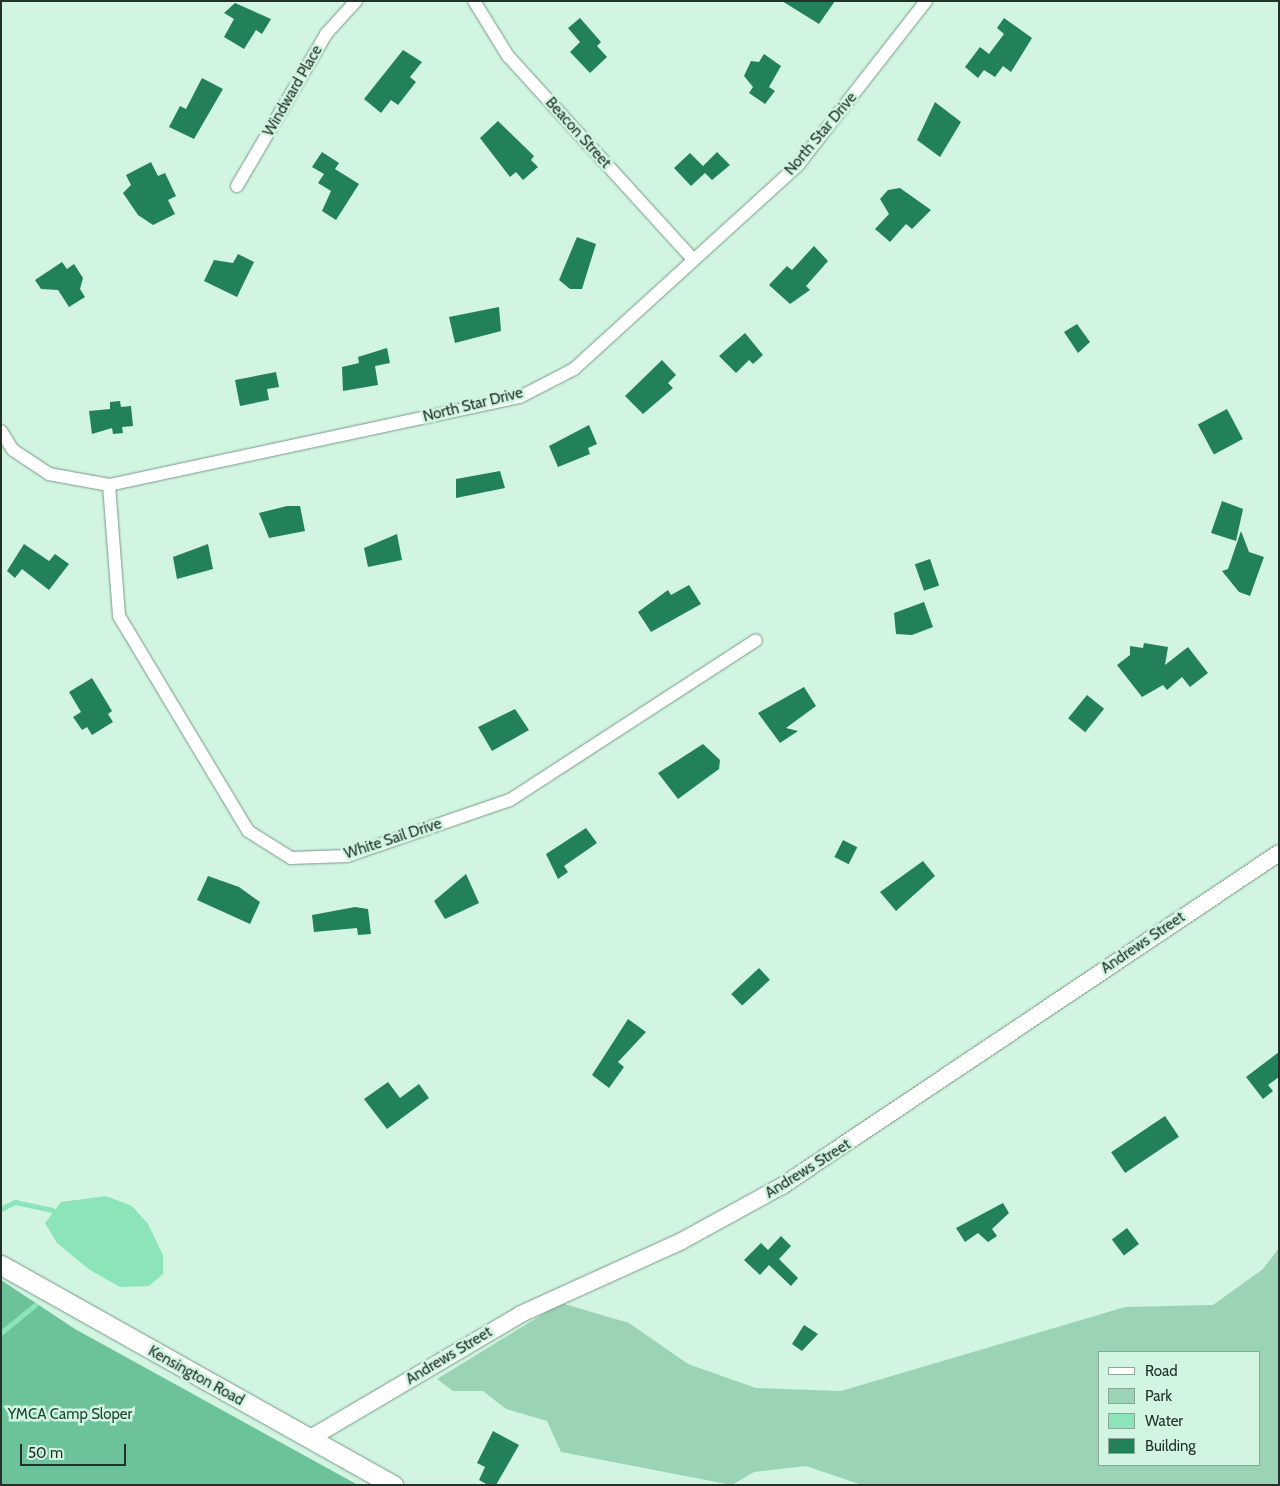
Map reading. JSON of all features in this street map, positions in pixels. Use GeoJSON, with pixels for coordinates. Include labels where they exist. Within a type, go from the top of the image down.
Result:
{"type":"FeatureCollection","features":[{"type":"Feature","properties":{"kind":"main road","name":"Kensington Road"},"geometry":{"type":"LineString","coordinates":[[1,1266],[393,1485]]}},
{"type":"Feature","properties":{"kind":"street","name":"Windward Place"},"geometry":{"type":"LineString","coordinates":[[237,186],[326,34],[356,1]]}},
{"type":"Feature","properties":{"kind":"street","name":"Beacon Street"},"geometry":{"type":"LineString","coordinates":[[474,1],[508,56],[691,258]]}},
{"type":"Feature","properties":{"kind":"street","name":"North Star Drive"},"geometry":{"type":"LineString","coordinates":[[1,431],[13,450],[48,474],[110,485],[520,397],[574,369],[691,258],[798,165],[926,1]]}},
{"type":"Feature","properties":{"kind":"street","name":"White Sail Drive"},"geometry":{"type":"LineString","coordinates":[[110,485],[120,616],[248,831],[291,858],[347,856],[510,800],[756,640]]}},
{"type":"Feature","properties":{"kind":"street","name":"Andrews Street"},"geometry":{"type":"LineString","coordinates":[[309,1439],[521,1314],[680,1242],[782,1186],[1279,853]]}},
{"type":"Feature","properties":{"kind":"green space"},"geometry":{"type":"Polygon","coordinates":[[[1279,1248],[1279,1485],[862,1485],[806,1466],[754,1472],[732,1485],[561,1452],[547,1421],[506,1409],[483,1391],[453,1391],[437,1379],[561,1303],[629,1323],[688,1364],[756,1388],[841,1391],[1125,1307],[1213,1305],[1263,1269],[1279,1248]]]}},
{"type":"Feature","properties":{"kind":"green space","name":"YMCA Camp Sloper"},"geometry":{"type":"Polygon","coordinates":[[[1,1280],[75,1329],[358,1485],[1,1485],[1,1280]]]}},
{"type":"Feature","properties":{"kind":"water"},"geometry":{"type":"Polygon","coordinates":[[[106,1196],[132,1206],[148,1224],[163,1255],[163,1274],[149,1286],[120,1287],[90,1270],[57,1243],[45,1223],[61,1202],[106,1196]]]}},
{"type":"Feature","properties":{"kind":"building"},"geometry":{"type":"Polygon","coordinates":[[[782,1],[835,1],[819,24],[782,1]]]}},
{"type":"Feature","properties":{"kind":"building"},"geometry":{"type":"Polygon","coordinates":[[[235,3],[271,19],[262,34],[256,30],[244,49],[224,37],[234,19],[224,13],[235,3]]]}},
{"type":"Feature","properties":{"kind":"building"},"geometry":{"type":"Polygon","coordinates":[[[580,18],[601,42],[597,46],[607,57],[590,73],[570,52],[580,42],[568,28],[580,18]]]}},
{"type":"Feature","properties":{"kind":"building"},"geometry":{"type":"Polygon","coordinates":[[[1004,18],[1032,38],[1011,72],[1003,66],[995,77],[984,70],[978,78],[965,67],[980,47],[989,54],[1004,34],[997,28],[1004,18]]]}},
{"type":"Feature","properties":{"kind":"building"},"geometry":{"type":"Polygon","coordinates":[[[403,50],[422,62],[410,77],[416,82],[398,105],[391,100],[381,113],[364,99],[403,50]]]}},
{"type":"Feature","properties":{"kind":"building"},"geometry":{"type":"Polygon","coordinates":[[[764,54],[781,66],[769,87],[775,91],[765,104],[749,93],[753,87],[744,76],[751,61],[759,62],[764,54]]]}},
{"type":"Feature","properties":{"kind":"building"},"geometry":{"type":"Polygon","coordinates":[[[202,78],[223,89],[194,139],[169,127],[180,106],[186,109],[202,78]]]}},
{"type":"Feature","properties":{"kind":"building"},"geometry":{"type":"Polygon","coordinates":[[[935,102],[961,122],[940,157],[917,140],[935,102]]]}},
{"type":"Feature","properties":{"kind":"building"},"geometry":{"type":"Polygon","coordinates":[[[498,121],[534,156],[531,160],[538,167],[523,180],[516,172],[510,177],[480,138],[498,121]]]}},
{"type":"Feature","properties":{"kind":"building"},"geometry":{"type":"Polygon","coordinates":[[[322,152],[339,163],[335,169],[359,184],[336,220],[322,211],[331,191],[318,183],[324,174],[312,167],[322,152]]]}},
{"type":"Feature","properties":{"kind":"building"},"geometry":{"type":"Polygon","coordinates":[[[717,152],[730,165],[712,180],[705,173],[691,186],[674,168],[690,153],[703,166],[717,152]]]}},
{"type":"Feature","properties":{"kind":"building"},"geometry":{"type":"Polygon","coordinates":[[[151,162],[158,176],[165,173],[176,196],[168,200],[175,214],[153,225],[138,215],[123,193],[131,185],[126,175],[151,162]]]}},
{"type":"Feature","properties":{"kind":"building"},"geometry":{"type":"Polygon","coordinates":[[[900,188],[931,210],[912,229],[906,224],[890,242],[875,229],[889,214],[880,199],[888,190],[900,188]]]}},
{"type":"Feature","properties":{"kind":"building"},"geometry":{"type":"Polygon","coordinates":[[[577,237],[596,244],[582,289],[570,289],[559,280],[577,237]]]}},
{"type":"Feature","properties":{"kind":"building"},"geometry":{"type":"Polygon","coordinates":[[[814,246],[828,261],[806,286],[810,290],[790,304],[769,285],[787,266],[792,270],[814,246]]]}},
{"type":"Feature","properties":{"kind":"building"},"geometry":{"type":"Polygon","coordinates":[[[238,254],[254,262],[237,297],[204,281],[214,260],[233,263],[238,254]]]}},
{"type":"Feature","properties":{"kind":"building"},"geometry":{"type":"Polygon","coordinates":[[[62,262],[67,269],[74,264],[83,278],[80,289],[85,297],[69,307],[58,290],[41,289],[35,280],[62,262]]]}},
{"type":"Feature","properties":{"kind":"building"},"geometry":{"type":"Polygon","coordinates":[[[499,307],[501,331],[455,343],[449,317],[499,307]]]}},
{"type":"Feature","properties":{"kind":"building"},"geometry":{"type":"Polygon","coordinates":[[[1077,324],[1090,342],[1078,353],[1064,332],[1077,324]]]}},
{"type":"Feature","properties":{"kind":"building"},"geometry":{"type":"Polygon","coordinates":[[[745,333],[763,355],[753,364],[749,360],[736,373],[719,356],[745,333]]]}},
{"type":"Feature","properties":{"kind":"building"},"geometry":{"type":"Polygon","coordinates":[[[387,348],[390,363],[375,366],[378,385],[343,391],[342,367],[359,363],[358,357],[387,348]]]}},
{"type":"Feature","properties":{"kind":"building"},"geometry":{"type":"Polygon","coordinates":[[[662,360],[676,375],[668,383],[673,388],[643,414],[625,396],[662,360]]]}},
{"type":"Feature","properties":{"kind":"building"},"geometry":{"type":"Polygon","coordinates":[[[276,372],[279,387],[267,389],[269,400],[240,406],[235,380],[276,372]]]}},
{"type":"Feature","properties":{"kind":"building"},"geometry":{"type":"Polygon","coordinates":[[[120,401],[121,407],[131,406],[133,426],[122,427],[123,433],[113,434],[112,428],[92,434],[89,411],[110,409],[110,402],[120,401]]]}},
{"type":"Feature","properties":{"kind":"building"},"geometry":{"type":"Polygon","coordinates":[[[1227,409],[1243,439],[1214,455],[1198,424],[1227,409]]]}},
{"type":"Feature","properties":{"kind":"building"},"geometry":{"type":"Polygon","coordinates":[[[589,425],[597,444],[588,448],[590,454],[558,467],[549,446],[589,425]]]}},
{"type":"Feature","properties":{"kind":"building"},"geometry":{"type":"Polygon","coordinates":[[[500,471],[505,488],[456,498],[456,479],[500,471]]]}},
{"type":"Feature","properties":{"kind":"building"},"geometry":{"type":"Polygon","coordinates":[[[1222,501],[1243,509],[1236,541],[1211,533],[1222,501]]]}},
{"type":"Feature","properties":{"kind":"building"},"geometry":{"type":"Polygon","coordinates":[[[287,506],[300,506],[305,531],[269,538],[259,513],[287,506]]]}},
{"type":"Feature","properties":{"kind":"building"},"geometry":{"type":"Polygon","coordinates":[[[1241,531],[1249,552],[1264,557],[1250,596],[1239,592],[1222,571],[1228,569],[1241,531]]]}},
{"type":"Feature","properties":{"kind":"building"},"geometry":{"type":"Polygon","coordinates":[[[397,534],[402,560],[368,567],[364,548],[397,534]]]}},
{"type":"Feature","properties":{"kind":"building"},"geometry":{"type":"Polygon","coordinates":[[[24,544],[49,561],[55,554],[69,564],[49,590],[22,569],[15,578],[7,571],[24,544]]]}},
{"type":"Feature","properties":{"kind":"building"},"geometry":{"type":"Polygon","coordinates":[[[208,544],[213,569],[177,579],[173,557],[208,544]]]}},
{"type":"Feature","properties":{"kind":"building"},"geometry":{"type":"Polygon","coordinates":[[[930,559],[939,585],[924,591],[915,564],[930,559]]]}},
{"type":"Feature","properties":{"kind":"building"},"geometry":{"type":"Polygon","coordinates":[[[689,585],[701,604],[651,632],[638,612],[668,590],[671,595],[689,585]]]}},
{"type":"Feature","properties":{"kind":"building"},"geometry":{"type":"Polygon","coordinates":[[[924,602],[933,627],[912,635],[896,634],[894,613],[924,602]]]}},
{"type":"Feature","properties":{"kind":"building"},"geometry":{"type":"Polygon","coordinates":[[[1144,643],[1168,647],[1165,665],[1188,647],[1208,673],[1190,687],[1182,677],[1167,690],[1163,685],[1142,697],[1117,665],[1130,655],[1130,646],[1143,648],[1144,643]]]}},
{"type":"Feature","properties":{"kind":"building"},"geometry":{"type":"Polygon","coordinates":[[[92,678],[112,711],[108,714],[113,722],[92,735],[87,727],[82,730],[73,717],[81,712],[69,692],[92,678]]]}},
{"type":"Feature","properties":{"kind":"building"},"geometry":{"type":"Polygon","coordinates":[[[804,687],[816,706],[786,728],[798,731],[780,743],[758,713],[804,687]]]}},
{"type":"Feature","properties":{"kind":"building"},"geometry":{"type":"Polygon","coordinates":[[[1087,695],[1104,709],[1085,732],[1068,718],[1087,695]]]}},
{"type":"Feature","properties":{"kind":"building"},"geometry":{"type":"Polygon","coordinates":[[[515,709],[529,730],[492,751],[478,727],[515,709]]]}},
{"type":"Feature","properties":{"kind":"building"},"geometry":{"type":"Polygon","coordinates":[[[703,744],[720,760],[719,769],[678,799],[658,773],[703,744]]]}},
{"type":"Feature","properties":{"kind":"building"},"geometry":{"type":"Polygon","coordinates":[[[586,828],[597,843],[564,866],[568,872],[558,879],[546,854],[586,828]]]}},
{"type":"Feature","properties":{"kind":"building"},"geometry":{"type":"Polygon","coordinates":[[[843,840],[857,847],[849,864],[834,857],[843,840]]]}},
{"type":"Feature","properties":{"kind":"building"},"geometry":{"type":"Polygon","coordinates":[[[923,861],[935,876],[896,911],[880,892],[923,861]]]}},
{"type":"Feature","properties":{"kind":"building"},"geometry":{"type":"Polygon","coordinates":[[[466,874],[479,903],[445,919],[434,901],[466,874]]]}},
{"type":"Feature","properties":{"kind":"building"},"geometry":{"type":"Polygon","coordinates":[[[208,876],[239,887],[260,902],[250,924],[197,900],[208,876]]]}},
{"type":"Feature","properties":{"kind":"building"},"geometry":{"type":"Polygon","coordinates":[[[355,907],[368,909],[371,934],[358,935],[357,928],[314,932],[312,915],[355,907]]]}},
{"type":"Feature","properties":{"kind":"building"},"geometry":{"type":"Polygon","coordinates":[[[759,968],[770,980],[742,1006],[731,994],[759,968]]]}},
{"type":"Feature","properties":{"kind":"building"},"geometry":{"type":"Polygon","coordinates":[[[628,1019],[646,1032],[618,1062],[624,1067],[609,1088],[592,1075],[628,1019]]]}},
{"type":"Feature","properties":{"kind":"building"},"geometry":{"type":"Polygon","coordinates":[[[1279,1052],[1279,1077],[1268,1085],[1273,1091],[1263,1099],[1246,1077],[1279,1052]]]}},
{"type":"Feature","properties":{"kind":"building"},"geometry":{"type":"Polygon","coordinates":[[[388,1082],[400,1098],[419,1084],[429,1098],[387,1129],[364,1099],[388,1082]]]}},
{"type":"Feature","properties":{"kind":"building"},"geometry":{"type":"Polygon","coordinates":[[[1165,1116],[1179,1137],[1125,1173],[1111,1152],[1165,1116]]]}},
{"type":"Feature","properties":{"kind":"building"},"geometry":{"type":"Polygon","coordinates":[[[1003,1203],[1009,1213],[992,1229],[997,1236],[988,1242],[978,1233],[965,1242],[956,1228],[1003,1203]]]}},
{"type":"Feature","properties":{"kind":"building"},"geometry":{"type":"Polygon","coordinates":[[[1127,1228],[1139,1244],[1124,1255],[1112,1239],[1127,1228]]]}},
{"type":"Feature","properties":{"kind":"building"},"geometry":{"type":"Polygon","coordinates":[[[781,1236],[791,1246],[779,1259],[798,1278],[791,1286],[769,1265],[760,1275],[744,1260],[761,1243],[768,1250],[781,1236]]]}},
{"type":"Feature","properties":{"kind":"building"},"geometry":{"type":"Polygon","coordinates":[[[804,1325],[818,1334],[802,1351],[792,1344],[804,1325]]]}},
{"type":"Feature","properties":{"kind":"building"},"geometry":{"type":"Polygon","coordinates":[[[493,1431],[519,1445],[496,1485],[488,1485],[479,1480],[485,1467],[477,1463],[493,1431]]]}},
{"type":"Feature","properties":{"kind":"waterway"},"geometry":{"type":"LineString","coordinates":[[1,1209],[15,1202],[52,1210]]}},
{"type":"Feature","properties":{"kind":"waterway"},"geometry":{"type":"LineString","coordinates":[[1,1333],[35,1305]]}}]}
